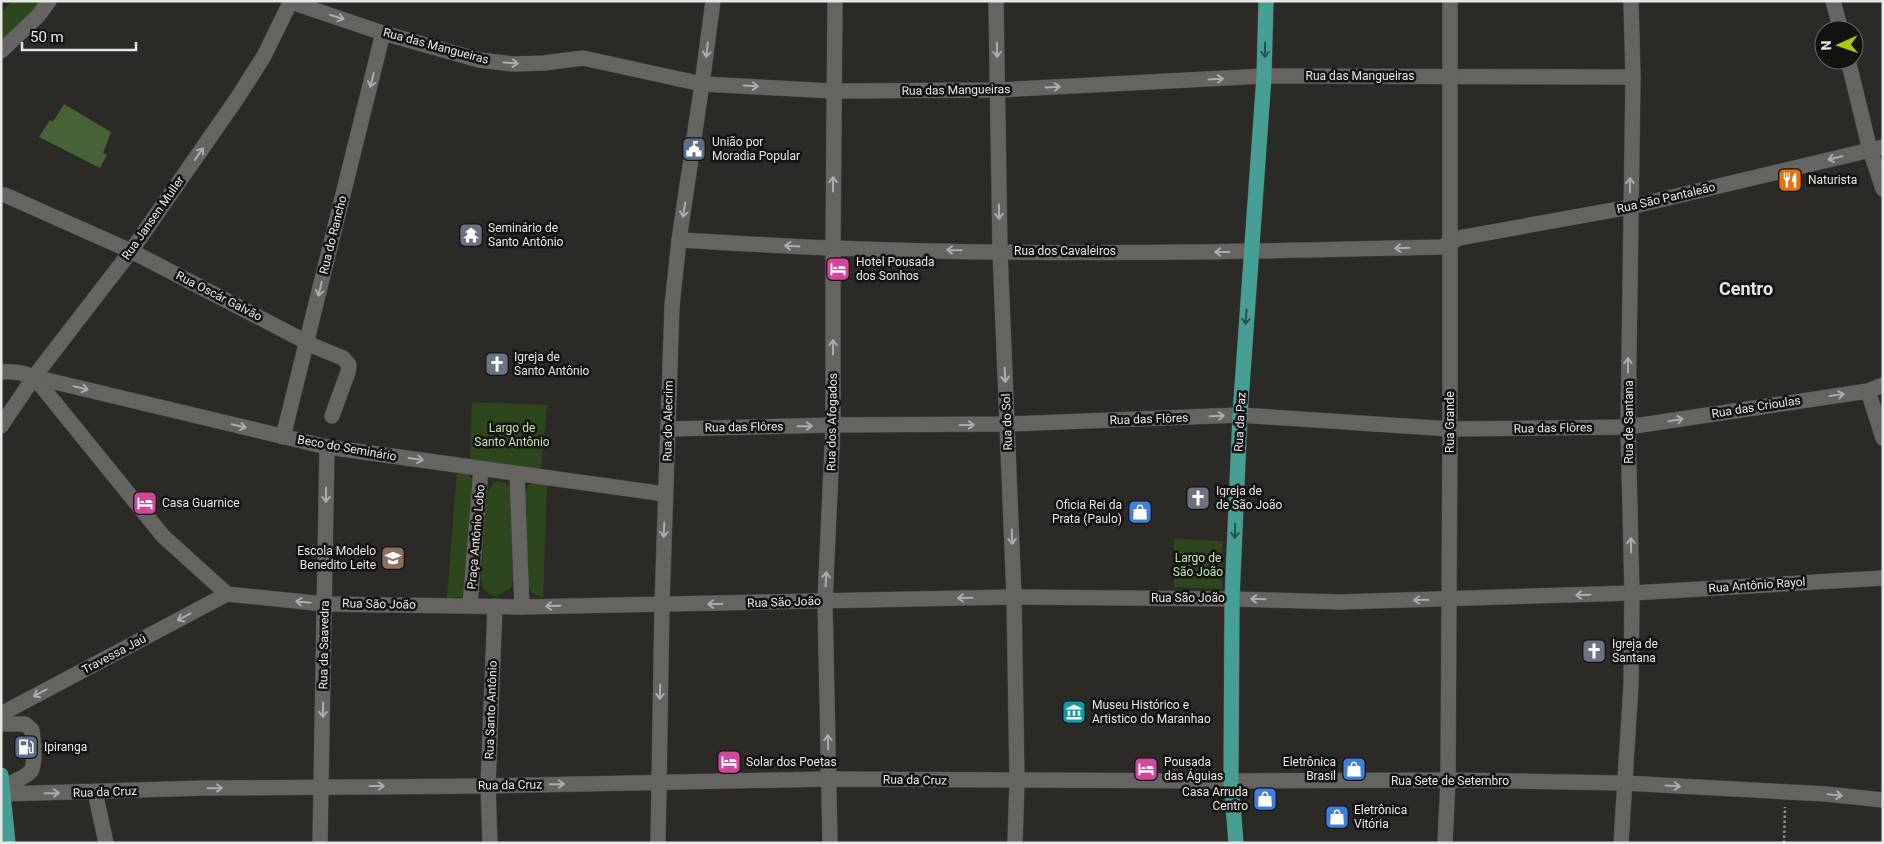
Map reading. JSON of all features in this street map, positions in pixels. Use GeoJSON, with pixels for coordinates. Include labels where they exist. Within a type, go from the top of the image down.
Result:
{"type":"FeatureCollection","features":[{"type":"Feature","properties":{"kind":"main road","name":"Rua da Paz"},"geometry":{"type":"LineString","coordinates":[[1236,843],[1231,782],[1232,599],[1240,415],[1250,252],[1264,76],[1266,1]]}},
{"type":"Feature","properties":{"kind":"main road"},"geometry":{"type":"LineString","coordinates":[[2,789],[8,843]]}},
{"type":"Feature","properties":{"kind":"street"},"geometry":{"type":"LineString","coordinates":[[1,51],[38,16],[49,1]]}},
{"type":"Feature","properties":{"kind":"street","name":"Rua do Alecrim"},"geometry":{"type":"LineString","coordinates":[[658,843],[662,605],[672,306],[679,240],[713,1]]}},
{"type":"Feature","properties":{"kind":"street","name":"Rua dos Afogados"},"geometry":{"type":"LineString","coordinates":[[830,843],[825,601],[834,425],[835,1]]}},
{"type":"Feature","properties":{"kind":"street","name":"Rua do Sol"},"geometry":{"type":"LineString","coordinates":[[996,1],[1000,251],[1014,597],[1015,843]]}},
{"type":"Feature","properties":{"kind":"street","name":"Rua Grande"},"geometry":{"type":"LineString","coordinates":[[1445,843],[1448,780],[1450,1]]}},
{"type":"Feature","properties":{"kind":"street","name":"Rua de Santana"},"geometry":{"type":"LineString","coordinates":[[1621,843],[1631,685],[1632,593],[1628,427],[1633,77],[1631,1]]}},
{"type":"Feature","properties":{"kind":"street"},"geometry":{"type":"LineString","coordinates":[[1834,1],[1838,20]]}},
{"type":"Feature","properties":{"kind":"street","name":"Rua das Mangueiras"},"geometry":{"type":"LineString","coordinates":[[291,2],[383,33],[479,60],[513,64],[544,63],[583,58],[702,84],[834,91],[998,90],[1264,76],[1633,77]]}},
{"type":"Feature","properties":{"kind":"street","name":"Rua Jansen Muller"},"geometry":{"type":"LineString","coordinates":[[1,426],[34,377],[130,251],[238,98],[264,56],[291,2]]}},
{"type":"Feature","properties":{"kind":"street","name":"Rua do Rancho"},"geometry":{"type":"LineString","coordinates":[[283,437],[383,33]]}},
{"type":"Feature","properties":{"kind":"street"},"geometry":{"type":"LineString","coordinates":[[1851,70],[1876,149],[1883,189]]}},
{"type":"Feature","properties":{"kind":"street","name":"Rua São Pantaleão"},"geometry":{"type":"LineString","coordinates":[[1449,243],[1459,238],[1630,207],[1876,149]]}},
{"type":"Feature","properties":{"kind":"street","name":"Rua Oscár Galvão"},"geometry":{"type":"LineString","coordinates":[[5,195],[130,251],[343,358],[349,365],[348,372],[332,416]]}},
{"type":"Feature","properties":{"kind":"street","name":"Rua dos Cavaleiros"},"geometry":{"type":"LineString","coordinates":[[679,240],[833,248],[1250,252],[1442,247],[1449,243]]}},
{"type":"Feature","properties":{"kind":"street","name":"Beco do Seminário"},"geometry":{"type":"LineString","coordinates":[[1,372],[15,371],[327,447],[665,494]]}},
{"type":"Feature","properties":{"kind":"street"},"geometry":{"type":"LineString","coordinates":[[34,377],[163,536],[227,594]]}},
{"type":"Feature","properties":{"kind":"street","name":"Rua das Crioulas"},"geometry":{"type":"LineString","coordinates":[[1628,427],[1868,391],[1883,385]]}},
{"type":"Feature","properties":{"kind":"street"},"geometry":{"type":"LineString","coordinates":[[1868,391],[1883,438]]}},
{"type":"Feature","properties":{"kind":"street","name":"Rua das Flôres"},"geometry":{"type":"LineString","coordinates":[[669,429],[834,425],[1008,424],[1240,415],[1450,428],[1628,427]]}},
{"type":"Feature","properties":{"kind":"street","name":"Rua da Saavedra"},"geometry":{"type":"LineString","coordinates":[[320,843],[327,447]]}},
{"type":"Feature","properties":{"kind":"street","name":"Praça Antônio Lobo"},"geometry":{"type":"LineString","coordinates":[[470,605],[481,469]]}},
{"type":"Feature","properties":{"kind":"street"},"geometry":{"type":"LineString","coordinates":[[517,474],[522,607]]}},
{"type":"Feature","properties":{"kind":"street","name":"Rua Antônio Rayol"},"geometry":{"type":"LineString","coordinates":[[1632,593],[1883,578]]}},
{"type":"Feature","properties":{"kind":"street","name":"Rua São João"},"geometry":{"type":"LineString","coordinates":[[227,594],[325,604],[522,607],[1014,597],[1340,602],[1632,593]]}},
{"type":"Feature","properties":{"kind":"street","name":"Travessa Jaú"},"geometry":{"type":"LineString","coordinates":[[1,714],[227,594]]}},
{"type":"Feature","properties":{"kind":"street","name":"Rua Santo Antônio"},"geometry":{"type":"LineString","coordinates":[[490,843],[488,786],[494,606]]}},
{"type":"Feature","properties":{"kind":"street"},"geometry":{"type":"LineString","coordinates":[[1,724],[25,724],[32,730],[33,763],[31,770],[2,789]]}},
{"type":"Feature","properties":{"kind":"street","name":"Rua da Cruz"},"geometry":{"type":"LineString","coordinates":[[2,789],[94,792],[322,786],[488,786],[829,780],[1016,781]]}},
{"type":"Feature","properties":{"kind":"street","name":"Rua Sete de Setembro"},"geometry":{"type":"LineString","coordinates":[[1016,781],[1510,781],[1624,784],[1786,792],[1883,800]]}},
{"type":"Feature","properties":{"kind":"street"},"geometry":{"type":"LineString","coordinates":[[94,792],[106,843]]}},
{"type":"Feature","properties":{"kind":"path"},"geometry":{"type":"LineString","coordinates":[[1784,843],[1786,792]]}},
{"type":"Feature","properties":{"kind":"green space"},"geometry":{"type":"Polygon","coordinates":[[[11,1],[43,1],[1,41],[1,14],[11,1]]]}},
{"type":"Feature","properties":{"kind":"green space"},"geometry":{"type":"Polygon","coordinates":[[[64,104],[111,132],[103,153],[107,155],[100,168],[39,137],[50,120],[53,122],[64,104]]]}},
{"type":"Feature","properties":{"kind":"green space","name":"Largo de Santo Antônio"},"geometry":{"type":"Polygon","coordinates":[[[472,402],[547,405],[541,470],[470,461],[472,402]]]}},
{"type":"Feature","properties":{"kind":"green space"},"geometry":{"type":"Polygon","coordinates":[[[457,471],[469,475],[474,483],[465,590],[461,597],[447,598],[457,471]]]}},
{"type":"Feature","properties":{"kind":"green space"},"geometry":{"type":"Polygon","coordinates":[[[497,481],[508,484],[512,493],[513,581],[511,588],[497,596],[486,591],[481,580],[487,494],[493,483],[497,481]]]}},
{"type":"Feature","properties":{"kind":"green space"},"geometry":{"type":"Polygon","coordinates":[[[536,482],[547,483],[543,598],[532,593],[528,586],[526,494],[529,486],[536,482]]]}},
{"type":"Feature","properties":{"kind":"green space","name":"Largo de São João"},"geometry":{"type":"Polygon","coordinates":[[[1174,539],[1223,541],[1222,589],[1174,587],[1174,539]]]}},
{"type":"Feature","properties":{"kind":"place","name":"União por Moradia Popular"},"geometry":{"type":"Point","coordinates":[694,149]}},
{"type":"Feature","properties":{"kind":"place","name":"Naturista"},"geometry":{"type":"Point","coordinates":[1790,180]}},
{"type":"Feature","properties":{"kind":"place","name":"Seminário de Santo Antônio"},"geometry":{"type":"Point","coordinates":[471,235]}},
{"type":"Feature","properties":{"kind":"place","name":"Hotel Pousada dos Sonhos"},"geometry":{"type":"Point","coordinates":[838,269]}},
{"type":"Feature","properties":{"kind":"place","name":"Igreja de Santo Antônio"},"geometry":{"type":"Point","coordinates":[497,364]}},
{"type":"Feature","properties":{"kind":"place","name":"Igreja de de São João"},"geometry":{"type":"Point","coordinates":[1198,498]}},
{"type":"Feature","properties":{"kind":"place","name":"Casa Guarnice"},"geometry":{"type":"Point","coordinates":[145,503]}},
{"type":"Feature","properties":{"kind":"place","name":"Oficia Rei da Prata (Paulo)"},"geometry":{"type":"Point","coordinates":[1140,512]}},
{"type":"Feature","properties":{"kind":"place","name":"Escola Modelo Benedito Leite"},"geometry":{"type":"Point","coordinates":[393,558]}},
{"type":"Feature","properties":{"kind":"place","name":"Igreja de Santana"},"geometry":{"type":"Point","coordinates":[1594,651]}},
{"type":"Feature","properties":{"kind":"place","name":"Museu Histórico e Artistico do Maranhao"},"geometry":{"type":"Point","coordinates":[1074,712]}},
{"type":"Feature","properties":{"kind":"place","name":"Ipiranga"},"geometry":{"type":"Point","coordinates":[26,747]}},
{"type":"Feature","properties":{"kind":"place","name":"Solar dos Poetas"},"geometry":{"type":"Point","coordinates":[729,762]}},
{"type":"Feature","properties":{"kind":"place","name":"Pousada das Águias"},"geometry":{"type":"Point","coordinates":[1146,769]}},
{"type":"Feature","properties":{"kind":"place","name":"Eletrônica Brasil"},"geometry":{"type":"Point","coordinates":[1354,769]}},
{"type":"Feature","properties":{"kind":"place","name":"Casa Arruda Centro"},"geometry":{"type":"Point","coordinates":[1265,799]}},
{"type":"Feature","properties":{"kind":"place","name":"Eletrônica Vitória"},"geometry":{"type":"Point","coordinates":[1337,817]}},
{"type":"Feature","properties":{"kind":"district","name":"Centro"},"geometry":{"type":"Point","coordinates":[1746,289]}}]}
